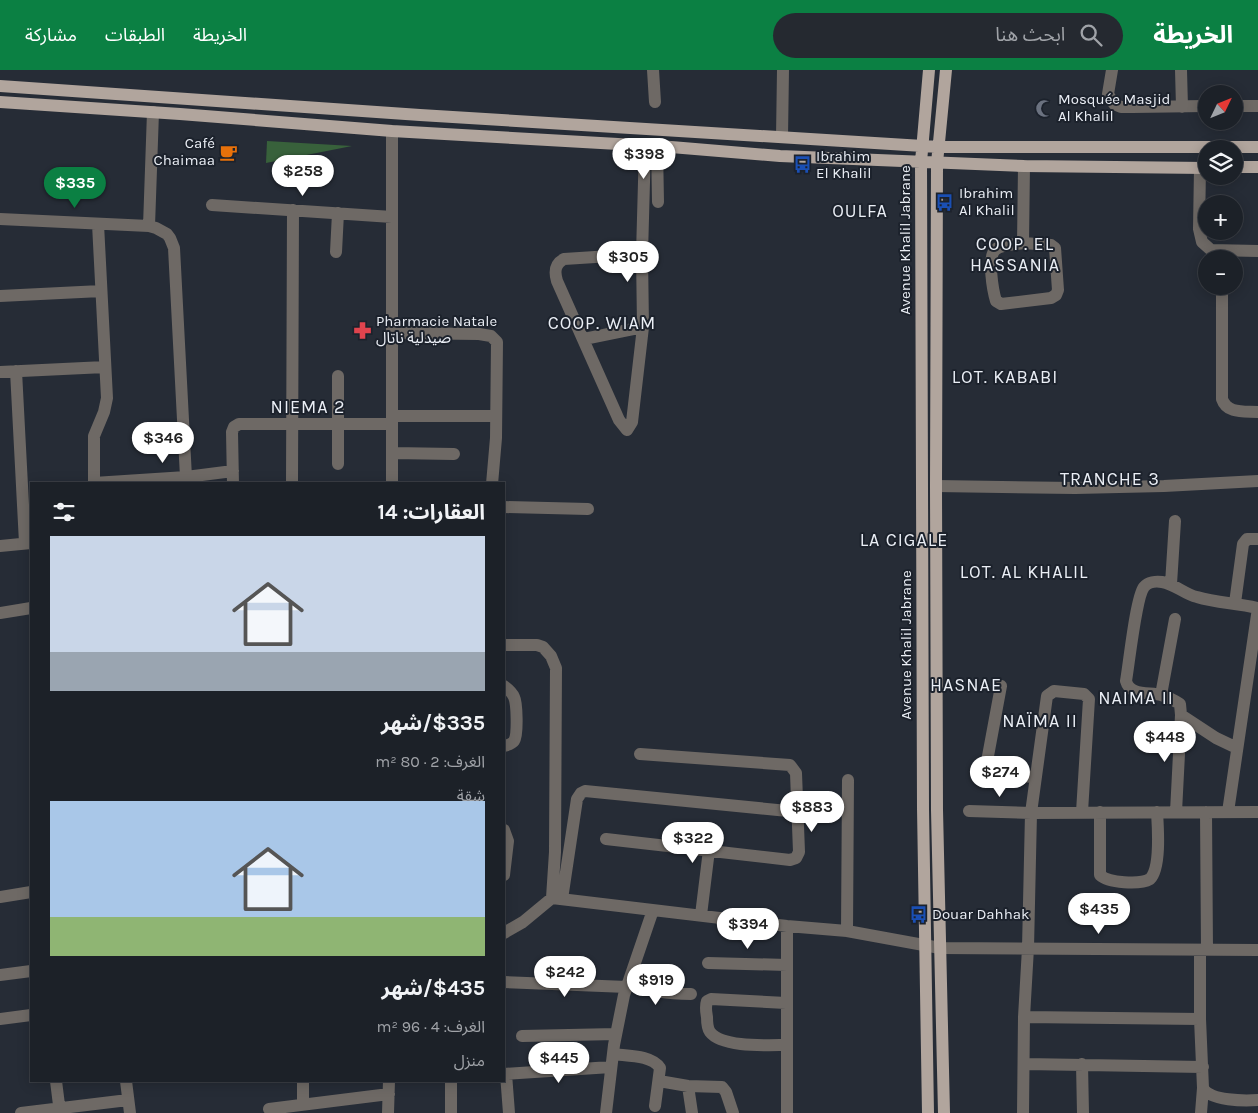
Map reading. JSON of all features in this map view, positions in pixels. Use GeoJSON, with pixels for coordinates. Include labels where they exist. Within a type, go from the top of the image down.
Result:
{"type":"FeatureCollection","features":[{"type":"Feature","properties":{"kind":"main road","name":"Avenue Khalil Jabrane"},"geometry":{"type":"LineString","coordinates":[[928,1113],[924,946],[921,162],[929,70]]}},
{"type":"Feature","properties":{"kind":"main road","name":"Avenue Khalil Jabrane"},"geometry":{"type":"LineString","coordinates":[[944,1113],[937,810],[936,486],[938,163],[946,70]]}},
{"type":"Feature","properties":{"kind":"main road"},"geometry":{"type":"LineString","coordinates":[[0,86],[420,115],[939,147],[1258,147]]}},
{"type":"Feature","properties":{"kind":"main road"},"geometry":{"type":"LineString","coordinates":[[0,102],[392,131],[651,146],[780,156],[1024,166],[1198,168]]}},
{"type":"Feature","properties":{"kind":"main road"},"geometry":{"type":"LineString","coordinates":[[1243,167],[1258,167]]}},
{"type":"Feature","properties":{"kind":"street"},"geometry":{"type":"LineString","coordinates":[[653,70],[655,102]]}},
{"type":"Feature","properties":{"kind":"street"},"geometry":{"type":"LineString","coordinates":[[782,137],[784,70]]}},
{"type":"Feature","properties":{"kind":"street"},"geometry":{"type":"LineString","coordinates":[[1112,70],[1108,94],[1110,100],[1121,107],[1198,106]]}},
{"type":"Feature","properties":{"kind":"street"},"geometry":{"type":"LineString","coordinates":[[1181,70],[1182,107]]}},
{"type":"Feature","properties":{"kind":"street"},"geometry":{"type":"LineString","coordinates":[[1243,106],[1258,106]]}},
{"type":"Feature","properties":{"kind":"street"},"geometry":{"type":"LineString","coordinates":[[149,226],[153,112]]}},
{"type":"Feature","properties":{"kind":"street"},"geometry":{"type":"LineString","coordinates":[[392,131],[392,482]]}},
{"type":"Feature","properties":{"kind":"street"},"geometry":{"type":"LineString","coordinates":[[651,146],[658,202]]}},
{"type":"Feature","properties":{"kind":"street"},"geometry":{"type":"LineString","coordinates":[[642,254],[564,259],[557,264],[555,274],[619,420],[627,430],[632,422],[643,327],[642,254],[651,146]]}},
{"type":"Feature","properties":{"kind":"street"},"geometry":{"type":"LineString","coordinates":[[1023,243],[1024,166]]}},
{"type":"Feature","properties":{"kind":"street"},"geometry":{"type":"LineString","coordinates":[[1202,185],[1200,238],[1211,250]]}},
{"type":"Feature","properties":{"kind":"street"},"geometry":{"type":"LineString","coordinates":[[212,205],[392,217]]}},
{"type":"Feature","properties":{"kind":"street"},"geometry":{"type":"LineString","coordinates":[[292,482],[293,210]]}},
{"type":"Feature","properties":{"kind":"street"},"geometry":{"type":"LineString","coordinates":[[336,252],[338,213]]}},
{"type":"Feature","properties":{"kind":"street"},"geometry":{"type":"LineString","coordinates":[[0,219],[149,226],[167,234],[170,238],[174,248],[186,477]]}},
{"type":"Feature","properties":{"kind":"street"},"geometry":{"type":"LineString","coordinates":[[94,482],[93,442],[106,405],[98,224]]}},
{"type":"Feature","properties":{"kind":"street"},"geometry":{"type":"LineString","coordinates":[[1023,243],[1051,245],[1054,248],[1058,290],[1052,298],[1000,304],[996,301],[994,293],[991,268],[993,254],[998,248],[1023,243]]}},
{"type":"Feature","properties":{"kind":"street"},"geometry":{"type":"LineString","coordinates":[[1243,253],[1258,251]]}},
{"type":"Feature","properties":{"kind":"street"},"geometry":{"type":"LineString","coordinates":[[0,296],[101,291]]}},
{"type":"Feature","properties":{"kind":"street"},"geometry":{"type":"LineString","coordinates":[[1222,295],[1222,399],[1224,405],[1230,409],[1258,412]]}},
{"type":"Feature","properties":{"kind":"street"},"geometry":{"type":"LineString","coordinates":[[584,339],[643,327]]}},
{"type":"Feature","properties":{"kind":"street"},"geometry":{"type":"LineString","coordinates":[[392,333],[479,334],[490,336],[497,342],[496,438],[492,482]]}},
{"type":"Feature","properties":{"kind":"street"},"geometry":{"type":"LineString","coordinates":[[0,372],[105,367]]}},
{"type":"Feature","properties":{"kind":"street"},"geometry":{"type":"LineString","coordinates":[[0,546],[28,543],[16,371]]}},
{"type":"Feature","properties":{"kind":"street"},"geometry":{"type":"LineString","coordinates":[[338,376],[338,464]]}},
{"type":"Feature","properties":{"kind":"street"},"geometry":{"type":"LineString","coordinates":[[109,482],[186,477],[233,478],[232,432],[236,425],[243,423],[338,423],[496,416]]}},
{"type":"Feature","properties":{"kind":"street"},"geometry":{"type":"LineString","coordinates":[[393,452],[454,454]]}},
{"type":"Feature","properties":{"kind":"street"},"geometry":{"type":"LineString","coordinates":[[936,486],[1164,486],[1258,481]]}},
{"type":"Feature","properties":{"kind":"street"},"geometry":{"type":"LineString","coordinates":[[505,507],[588,509]]}},
{"type":"Feature","properties":{"kind":"street"},"geometry":{"type":"LineString","coordinates":[[1171,584],[1175,521]]}},
{"type":"Feature","properties":{"kind":"street"},"geometry":{"type":"LineString","coordinates":[[1235,603],[1243,544],[1247,539],[1258,539]]}},
{"type":"Feature","properties":{"kind":"street"},"geometry":{"type":"LineString","coordinates":[[1176,812],[1180,704],[1172,698],[1161,695],[1134,692],[1128,688],[1126,681],[1141,592],[1146,584],[1152,582],[1171,584],[1197,597],[1258,608],[1228,812]]}},
{"type":"Feature","properties":{"kind":"street"},"geometry":{"type":"LineString","coordinates":[[0,613],[30,608]]}},
{"type":"Feature","properties":{"kind":"street"},"geometry":{"type":"LineString","coordinates":[[1161,695],[1175,619]]}},
{"type":"Feature","properties":{"kind":"street"},"geometry":{"type":"LineString","coordinates":[[505,645],[537,645],[544,647],[556,668],[554,852],[557,898]]}},
{"type":"Feature","properties":{"kind":"street"},"geometry":{"type":"LineString","coordinates":[[1001,686],[988,756],[988,770],[994,774],[1036,777]]}},
{"type":"Feature","properties":{"kind":"street"},"geometry":{"type":"LineString","coordinates":[[505,687],[515,699],[516,735],[510,744],[505,746]]}},
{"type":"Feature","properties":{"kind":"street"},"geometry":{"type":"LineString","coordinates":[[1023,1113],[1024,1017],[1028,948],[1031,813],[1047,696],[1054,691],[1084,694],[1089,699],[1082,812]]}},
{"type":"Feature","properties":{"kind":"street"},"geometry":{"type":"LineString","coordinates":[[1181,715],[1216,738],[1237,748]]}},
{"type":"Feature","properties":{"kind":"street"},"geometry":{"type":"LineString","coordinates":[[606,839],[793,859],[799,852],[796,773],[790,766],[640,754]]}},
{"type":"Feature","properties":{"kind":"street"},"geometry":{"type":"LineString","coordinates":[[847,931],[848,780]]}},
{"type":"Feature","properties":{"kind":"street"},"geometry":{"type":"LineString","coordinates":[[557,898],[577,799],[585,791],[798,812]]}},
{"type":"Feature","properties":{"kind":"street"},"geometry":{"type":"LineString","coordinates":[[969,811],[1031,813],[1258,812]]}},
{"type":"Feature","properties":{"kind":"street"},"geometry":{"type":"LineString","coordinates":[[1100,812],[1100,875],[1106,880],[1140,883],[1150,879],[1154,872],[1158,833],[1157,812]]}},
{"type":"Feature","properties":{"kind":"street"},"geometry":{"type":"LineString","coordinates":[[1201,1113],[1203,1067],[1200,1019],[1206,812]]}},
{"type":"Feature","properties":{"kind":"street"},"geometry":{"type":"LineString","coordinates":[[505,833],[508,841],[505,866]]}},
{"type":"Feature","properties":{"kind":"street"},"geometry":{"type":"LineString","coordinates":[[701,915],[709,850]]}},
{"type":"Feature","properties":{"kind":"street"},"geometry":{"type":"LineString","coordinates":[[0,897],[30,892]]}},
{"type":"Feature","properties":{"kind":"street"},"geometry":{"type":"LineString","coordinates":[[505,932],[557,898],[787,926],[847,931],[940,948],[1258,950]]}},
{"type":"Feature","properties":{"kind":"street"},"geometry":{"type":"LineString","coordinates":[[606,1113],[616,1034],[628,984],[653,910]]}},
{"type":"Feature","properties":{"kind":"street"},"geometry":{"type":"LineString","coordinates":[[787,926],[787,1113]]}},
{"type":"Feature","properties":{"kind":"street"},"geometry":{"type":"LineString","coordinates":[[708,963],[787,965]]}},
{"type":"Feature","properties":{"kind":"street"},"geometry":{"type":"LineString","coordinates":[[0,975],[30,970]]}},
{"type":"Feature","properties":{"kind":"street"},"geometry":{"type":"LineString","coordinates":[[505,982],[628,984],[659,993],[691,994]]}},
{"type":"Feature","properties":{"kind":"street"},"geometry":{"type":"LineString","coordinates":[[786,1003],[710,999],[705,1007],[708,1028],[715,1036],[746,1045],[787,1045]]}},
{"type":"Feature","properties":{"kind":"street"},"geometry":{"type":"LineString","coordinates":[[0,1019],[30,1015]]}},
{"type":"Feature","properties":{"kind":"street"},"geometry":{"type":"LineString","coordinates":[[1024,1017],[1200,1019]]}},
{"type":"Feature","properties":{"kind":"street"},"geometry":{"type":"LineString","coordinates":[[522,1036],[616,1034]]}},
{"type":"Feature","properties":{"kind":"street"},"geometry":{"type":"LineString","coordinates":[[509,1113],[505,1074],[612,1060],[654,1062],[660,1068],[655,1106]]}},
{"type":"Feature","properties":{"kind":"street"},"geometry":{"type":"LineString","coordinates":[[1025,1064],[1203,1067]]}},
{"type":"Feature","properties":{"kind":"street"},"geometry":{"type":"LineString","coordinates":[[1082,1064],[1083,1113]]}},
{"type":"Feature","properties":{"kind":"street"},"geometry":{"type":"LineString","coordinates":[[659,1081],[688,1086],[722,1087],[726,1092],[734,1113]]}},
{"type":"Feature","properties":{"kind":"street"},"geometry":{"type":"LineString","coordinates":[[56,1082],[60,1111]]}},
{"type":"Feature","properties":{"kind":"street"},"geometry":{"type":"LineString","coordinates":[[21,1113],[129,1107],[126,1082]]}},
{"type":"Feature","properties":{"kind":"street"},"geometry":{"type":"LineString","coordinates":[[303,1082],[303,1103]]}},
{"type":"Feature","properties":{"kind":"street"},"geometry":{"type":"LineString","coordinates":[[451,1082],[451,1113]]}},
{"type":"Feature","properties":{"kind":"street"},"geometry":{"type":"LineString","coordinates":[[688,1086],[692,1113]]}},
{"type":"Feature","properties":{"kind":"street"},"geometry":{"type":"LineString","coordinates":[[269,1109],[389,1088],[388,1113]]}},
{"type":"Feature","properties":{"kind":"street"},"geometry":{"type":"LineString","coordinates":[[1203,1088],[1207,1093],[1237,1107],[1258,1100]]}},
{"type":"Feature","properties":{"kind":"green space"},"geometry":{"type":"Polygon","coordinates":[[[267,141],[352,146],[266,163],[267,141]]]}},
{"type":"Feature","properties":{"kind":"place","name":"Mosquée Masjid Al Khalil"},"geometry":{"type":"Point","coordinates":[1044,108]}},
{"type":"Feature","properties":{"kind":"place","name":"Café Chaimaa"},"geometry":{"type":"Point","coordinates":[229,152]}},
{"type":"Feature","properties":{"kind":"place","name":"Ibrahim El Khalil"},"geometry":{"type":"Point","coordinates":[802,165]}},
{"type":"Feature","properties":{"kind":"place","name":"Ibrahim Al Khalil"},"geometry":{"type":"Point","coordinates":[945,202]}},
{"type":"Feature","properties":{"kind":"place","name":"Pharmacie Natale صيدلية ناتال"},"geometry":{"type":"Point","coordinates":[362,330]}},
{"type":"Feature","properties":{"kind":"place","name":"Douar Dahhak"},"geometry":{"type":"Point","coordinates":[918,914]}},
{"type":"Feature","properties":{"kind":"district","name":"OULFA"},"geometry":{"type":"Point","coordinates":[860,211]}},
{"type":"Feature","properties":{"kind":"district","name":"COOP. EL HASSANIA"},"geometry":{"type":"Point","coordinates":[1015,254]}},
{"type":"Feature","properties":{"kind":"district","name":"COOP. WIAM"},"geometry":{"type":"Point","coordinates":[602,323]}},
{"type":"Feature","properties":{"kind":"district","name":"LOT. KABABI"},"geometry":{"type":"Point","coordinates":[1005,377]}},
{"type":"Feature","properties":{"kind":"district","name":"NIEMA 2"},"geometry":{"type":"Point","coordinates":[308,407]}},
{"type":"Feature","properties":{"kind":"district","name":"TRANCHE 3"},"geometry":{"type":"Point","coordinates":[1110,479]}},
{"type":"Feature","properties":{"kind":"district","name":"LA CIGALE"},"geometry":{"type":"Point","coordinates":[904,540]}},
{"type":"Feature","properties":{"kind":"district","name":"LOT. AL KHALIL"},"geometry":{"type":"Point","coordinates":[1024,572]}},
{"type":"Feature","properties":{"kind":"district","name":"HASNAE"},"geometry":{"type":"Point","coordinates":[966,685]}},
{"type":"Feature","properties":{"kind":"district","name":"NAIMA II"},"geometry":{"type":"Point","coordinates":[1136,698]}},
{"type":"Feature","properties":{"kind":"district","name":"NAÏMA II"},"geometry":{"type":"Point","coordinates":[1040,721]}}]}
